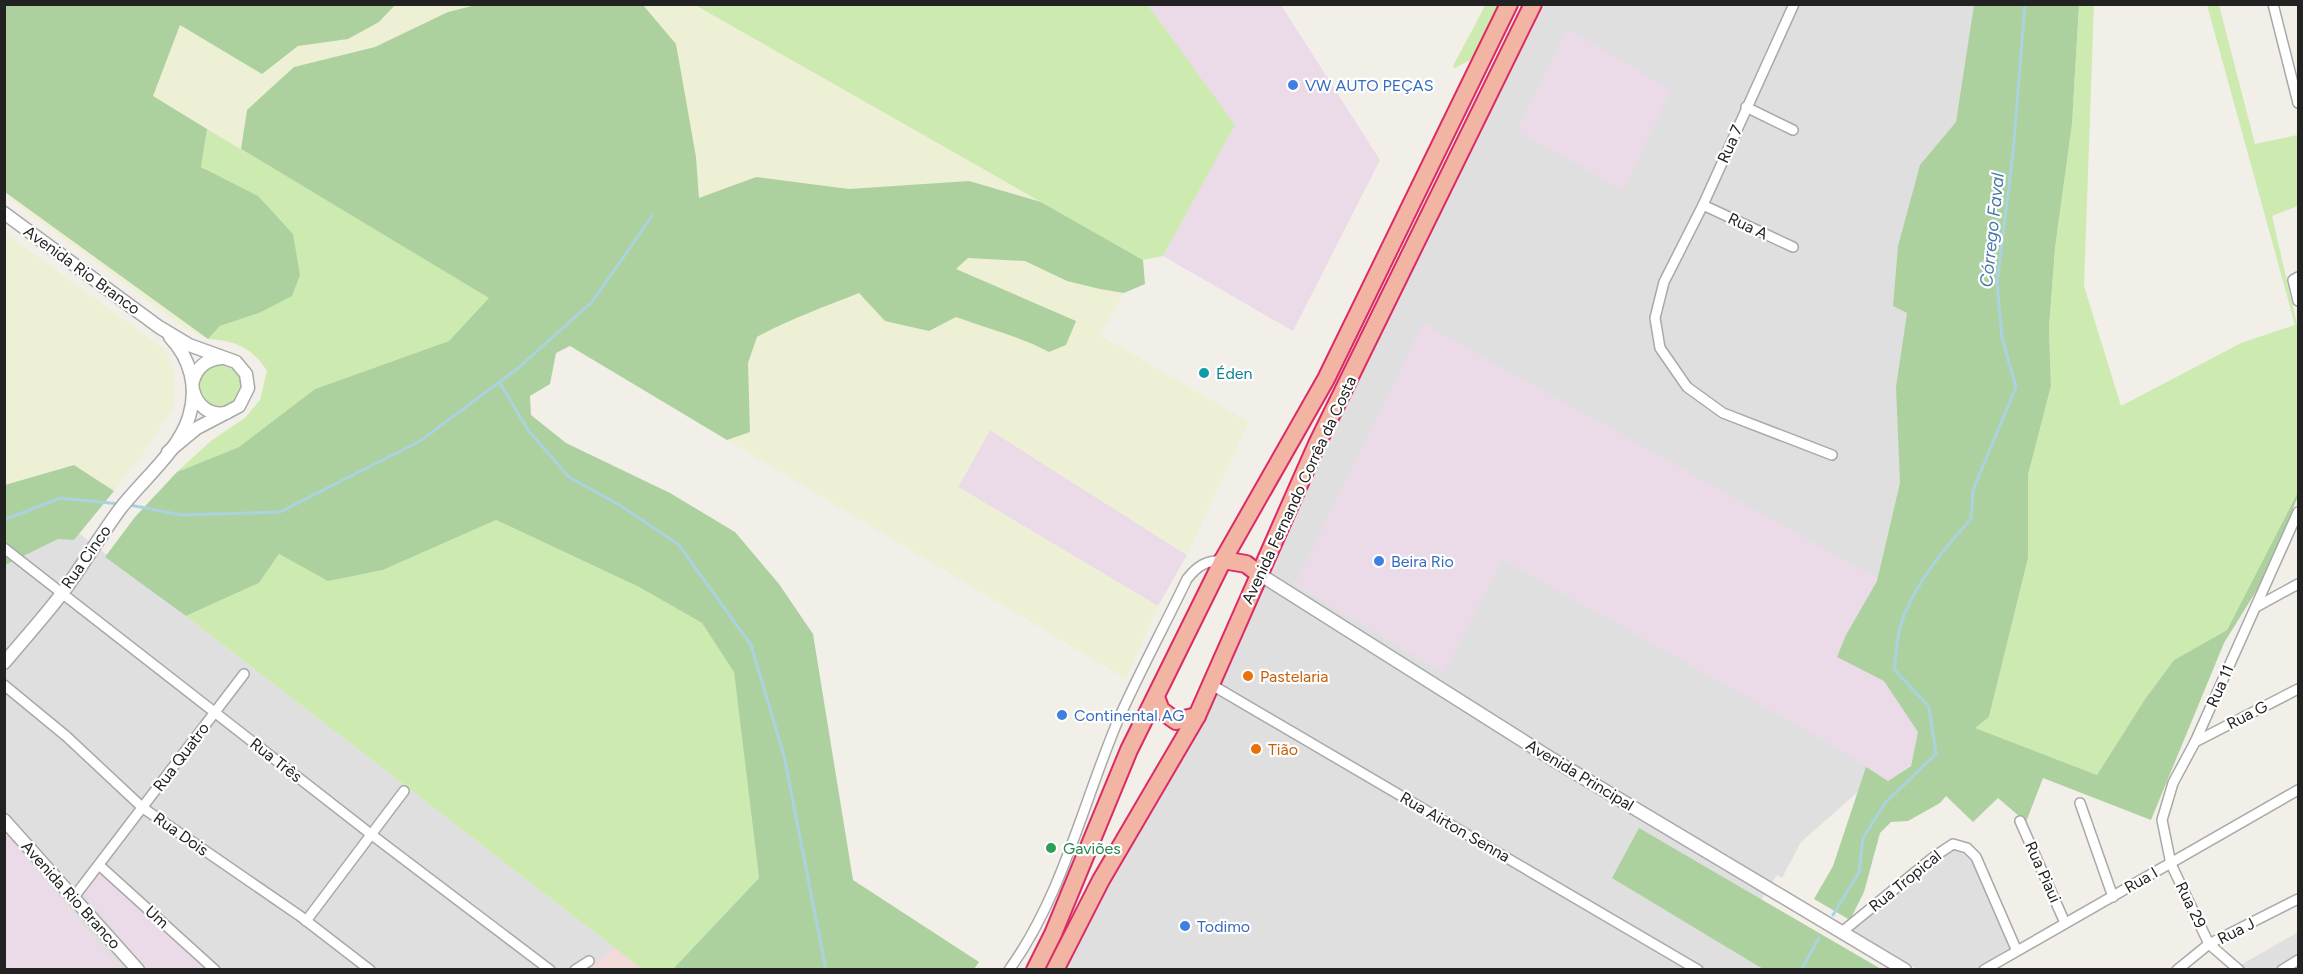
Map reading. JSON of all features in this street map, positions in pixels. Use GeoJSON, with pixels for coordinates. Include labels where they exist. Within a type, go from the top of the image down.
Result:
{"type":"FeatureCollection","features":[{"type":"Feature","properties":{"kind":"highway","name":"Avenida Fernando Corrêa da Costa"},"geometry":{"type":"LineString","coordinates":[[1035,969],[1053,934],[1129,750],[1223,560],[1326,379],[1509,4]]}},
{"type":"Feature","properties":{"kind":"highway","name":"Avenida Fernando Corrêa da Costa"},"geometry":{"type":"LineString","coordinates":[[1055,969],[1101,880],[1197,716],[1322,434],[1533,4]]}},
{"type":"Feature","properties":{"kind":"highway"},"geometry":{"type":"LineString","coordinates":[[1223,560],[1246,564],[1259,574]]}},
{"type":"Feature","properties":{"kind":"highway"},"geometry":{"type":"LineString","coordinates":[[1156,697],[1161,710],[1176,721],[1197,716]]}},
{"type":"Feature","properties":{"kind":"street","name":"Rua 7"},"geometry":{"type":"LineString","coordinates":[[1794,4],[1703,205],[1664,282],[1654,318],[1660,348],[1687,387],[1723,412],[1832,455]]}},
{"type":"Feature","properties":{"kind":"street"},"geometry":{"type":"LineString","coordinates":[[2273,4],[2298,103]]}},
{"type":"Feature","properties":{"kind":"street"},"geometry":{"type":"LineString","coordinates":[[1746,107],[1792,130]]}},
{"type":"Feature","properties":{"kind":"street","name":"Rua A"},"geometry":{"type":"LineString","coordinates":[[1703,205],[1793,247]]}},
{"type":"Feature","properties":{"kind":"street","name":"Avenida Rio Branco"},"geometry":{"type":"LineString","coordinates":[[4,213],[159,327]]}},
{"type":"Feature","properties":{"kind":"street"},"geometry":{"type":"LineString","coordinates":[[2296,278],[2298,301]]}},
{"type":"Feature","properties":{"kind":"street"},"geometry":{"type":"LineString","coordinates":[[159,327],[189,345],[236,362],[248,381],[247,395],[235,410],[197,428],[168,452]]}},
{"type":"Feature","properties":{"kind":"street"},"geometry":{"type":"LineString","coordinates":[[159,327],[184,355],[196,400],[209,411],[220,414],[235,410]]}},
{"type":"Feature","properties":{"kind":"street"},"geometry":{"type":"LineString","coordinates":[[168,452],[187,422],[193,386],[201,366],[213,359],[222,358]]}},
{"type":"Feature","properties":{"kind":"street","name":"Rua Cinco"},"geometry":{"type":"LineString","coordinates":[[4,663],[62,593],[119,510],[168,452]]}},
{"type":"Feature","properties":{"kind":"street","name":"Rua 11"},"geometry":{"type":"LineString","coordinates":[[2170,864],[2162,820],[2173,783],[2195,742],[2298,512]]}},
{"type":"Feature","properties":{"kind":"street","name":"Rua Três"},"geometry":{"type":"LineString","coordinates":[[4,548],[372,835],[550,969]]}},
{"type":"Feature","properties":{"kind":"street"},"geometry":{"type":"LineString","coordinates":[[1010,969],[1025,948],[1050,898],[1119,718],[1187,579],[1196,568],[1209,561],[1223,560]]}},
{"type":"Feature","properties":{"kind":"street","name":"Avenida Principal"},"geometry":{"type":"LineString","coordinates":[[1259,574],[1552,759],[1905,969]]}},
{"type":"Feature","properties":{"kind":"street"},"geometry":{"type":"LineString","coordinates":[[2256,607],[2298,584]]}},
{"type":"Feature","properties":{"kind":"street","name":"Rua Quatro"},"geometry":{"type":"LineString","coordinates":[[74,897],[244,674]]}},
{"type":"Feature","properties":{"kind":"street","name":"Rua Dois"},"geometry":{"type":"LineString","coordinates":[[4,685],[66,736],[143,808],[306,921],[370,969]]}},
{"type":"Feature","properties":{"kind":"street","name":"Rua Airton Senna"},"geometry":{"type":"LineString","coordinates":[[1212,685],[1698,969]]}},
{"type":"Feature","properties":{"kind":"street","name":"Rua G"},"geometry":{"type":"LineString","coordinates":[[2195,742],[2298,689]]}},
{"type":"Feature","properties":{"kind":"street","name":"Rua I"},"geometry":{"type":"LineString","coordinates":[[1984,969],[2298,790]]}},
{"type":"Feature","properties":{"kind":"street"},"geometry":{"type":"LineString","coordinates":[[306,921],[404,791]]}},
{"type":"Feature","properties":{"kind":"street"},"geometry":{"type":"LineString","coordinates":[[1086,803],[1104,811]]}},
{"type":"Feature","properties":{"kind":"street"},"geometry":{"type":"LineString","coordinates":[[2080,803],[2113,897]]}},
{"type":"Feature","properties":{"kind":"street","name":"Avenida Rio Branco"},"geometry":{"type":"LineString","coordinates":[[4,820],[138,969]]}},
{"type":"Feature","properties":{"kind":"street","name":"Rua Piaui"},"geometry":{"type":"LineString","coordinates":[[2020,821],[2065,923]]}},
{"type":"Feature","properties":{"kind":"street","name":"Rua Tropical"},"geometry":{"type":"LineString","coordinates":[[1843,931],[1953,844],[1967,848],[1976,858],[2016,949]]}},
{"type":"Feature","properties":{"kind":"street","name":"Rua 29"},"geometry":{"type":"LineString","coordinates":[[2170,864],[2209,944],[2239,969]]}},
{"type":"Feature","properties":{"kind":"street","name":"Um"},"geometry":{"type":"LineString","coordinates":[[99,866],[215,969]]}},
{"type":"Feature","properties":{"kind":"street","name":"Rua J"},"geometry":{"type":"LineString","coordinates":[[2177,969],[2209,944],[2298,899]]}},
{"type":"Feature","properties":{"kind":"street"},"geometry":{"type":"LineString","coordinates":[[2282,969],[2298,960]]}},
{"type":"Feature","properties":{"kind":"street"},"geometry":{"type":"LineString","coordinates":[[575,969],[589,961]]}},
{"type":"Feature","properties":{"kind":"shaded area"},"geometry":{"type":"Polygon","coordinates":[[[1148,5],[1281,5],[1380,160],[1293,331],[1163,256],[1234,125],[1148,5]]]}},
{"type":"Feature","properties":{"kind":"shaded area"},"geometry":{"type":"Polygon","coordinates":[[[1544,5],[2072,5],[1957,705],[1801,842],[1782,878],[1777,875],[1730,949],[1763,969],[1060,970],[1200,720],[1320,443],[1544,5]]]}},
{"type":"Feature","properties":{"kind":"shaded area"},"geometry":{"type":"Polygon","coordinates":[[[1568,29],[1671,90],[1623,190],[1517,131],[1568,29]]]}},
{"type":"Feature","properties":{"kind":"shaded area"},"geometry":{"type":"Polygon","coordinates":[[[1423,323],[1878,579],[1837,656],[1884,681],[1918,732],[1911,765],[1888,781],[1834,746],[1502,559],[1444,673],[1295,585],[1423,323]]]}},
{"type":"Feature","properties":{"kind":"shaded area"},"geometry":{"type":"Polygon","coordinates":[[[990,430],[1187,555],[1158,606],[958,487],[990,430]]]}},
{"type":"Feature","properties":{"kind":"shaded area"},"geometry":{"type":"Polygon","coordinates":[[[5,476],[642,969],[118,969],[5,836],[5,476]]]}},
{"type":"Feature","properties":{"kind":"shaded area"},"geometry":{"type":"Polygon","coordinates":[[[5,833],[121,969],[5,969],[5,833]]]}},
{"type":"Feature","properties":{"kind":"shaded area"},"geometry":{"type":"Polygon","coordinates":[[[1953,849],[1970,856],[2011,947],[1976,969],[1917,969],[1852,930],[1953,849]]]}},
{"type":"Feature","properties":{"kind":"shaded area"},"geometry":{"type":"Polygon","coordinates":[[[99,869],[209,969],[146,969],[83,892],[99,869]]]}},
{"type":"Feature","properties":{"kind":"shaded area"},"geometry":{"type":"Polygon","coordinates":[[[2298,932],[2298,969],[2234,969],[2298,932]]]}},
{"type":"Feature","properties":{"kind":"shaded area"},"geometry":{"type":"Polygon","coordinates":[[[615,948],[642,969],[587,970],[615,948]]]}},
{"type":"Feature","properties":{"kind":"green space"},"geometry":{"type":"Polygon","coordinates":[[[5,4],[395,5],[379,22],[348,39],[298,46],[262,74],[180,25],[153,96],[207,129],[201,167],[258,196],[293,234],[300,275],[292,296],[259,313],[220,326],[208,339],[5,192],[5,4]]]}},
{"type":"Feature","properties":{"kind":"green space"},"geometry":{"type":"Polygon","coordinates":[[[480,4],[643,5],[676,44],[696,157],[699,198],[756,177],[849,189],[969,181],[1041,202],[1143,260],[1145,284],[1124,293],[1067,281],[1025,261],[968,258],[956,269],[1076,321],[1066,345],[1049,352],[1015,337],[956,317],[929,331],[885,321],[859,293],[795,319],[757,337],[748,363],[750,432],[727,440],[570,346],[556,353],[550,384],[530,396],[531,415],[566,443],[670,493],[735,532],[779,584],[813,634],[853,880],[979,962],[974,969],[673,969],[759,878],[734,672],[702,623],[639,587],[496,520],[383,570],[328,581],[279,554],[259,583],[186,616],[105,557],[135,517],[177,472],[239,447],[315,389],[449,341],[489,298],[241,149],[247,110],[294,67],[375,47],[448,12],[480,4]]]}},
{"type":"Feature","properties":{"kind":"green space"},"geometry":{"type":"Polygon","coordinates":[[[1486,4],[1498,5],[1472,59],[1455,68],[1453,66],[1486,4]]]}},
{"type":"Feature","properties":{"kind":"green space"},"geometry":{"type":"Polygon","coordinates":[[[5,5],[695,5],[1143,260],[1100,335],[1249,422],[1187,555],[990,430],[958,487],[1158,606],[1126,679],[490,298],[449,341],[315,389],[239,447],[177,472],[212,440],[245,418],[260,401],[267,371],[258,357],[231,340],[208,339],[186,329],[5,195],[5,5]]]}},
{"type":"Feature","properties":{"kind":"green space"},"geometry":{"type":"Polygon","coordinates":[[[695,5],[1148,5],[1235,125],[1163,256],[1143,260],[695,5]]]}},
{"type":"Feature","properties":{"kind":"green space"},"geometry":{"type":"Polygon","coordinates":[[[1974,5],[2079,5],[2072,124],[2055,248],[2049,328],[2051,386],[2028,475],[2028,558],[1989,717],[1975,728],[2097,775],[2145,699],[2174,660],[2227,630],[2298,492],[2298,496],[2268,572],[2224,643],[2151,820],[2043,778],[2026,822],[1998,798],[1973,822],[1946,796],[1940,803],[1908,821],[1891,822],[1880,833],[1864,892],[1850,920],[1814,899],[1833,866],[1866,767],[1888,781],[1911,766],[1918,732],[1884,681],[1837,657],[1846,635],[1877,581],[1900,483],[1896,387],[1907,313],[1893,306],[1898,246],[1920,165],[1956,122],[1974,5]]]}},
{"type":"Feature","properties":{"kind":"green space"},"geometry":{"type":"Polygon","coordinates":[[[2079,5],[2094,5],[2084,286],[2121,406],[2241,343],[2295,325],[2207,5],[2219,5],[2255,144],[2297,135],[2298,140],[2298,206],[2272,216],[2298,329],[2298,492],[2227,630],[2174,660],[2145,699],[2097,775],[1974,728],[1989,717],[2028,558],[2028,475],[2051,386],[2049,328],[2055,248],[2072,124],[2079,5]]]}},
{"type":"Feature","properties":{"kind":"green space"},"geometry":{"type":"Polygon","coordinates":[[[207,129],[490,298],[449,341],[315,389],[239,447],[177,472],[212,440],[245,418],[260,400],[267,371],[256,356],[242,347],[226,341],[208,339],[220,326],[259,313],[219,178],[201,166],[207,129]]]}},
{"type":"Feature","properties":{"kind":"green space"},"geometry":{"type":"Polygon","coordinates":[[[4,232],[165,350],[175,373],[173,407],[141,457],[74,540],[5,486],[4,232]]]}},
{"type":"Feature","properties":{"kind":"green space"},"geometry":{"type":"Polygon","coordinates":[[[221,363],[230,364],[237,369],[242,376],[242,394],[237,401],[230,406],[221,407],[212,406],[205,401],[200,394],[199,385],[200,376],[205,369],[212,364],[221,363]]]}},
{"type":"Feature","properties":{"kind":"green space"},"geometry":{"type":"Polygon","coordinates":[[[74,465],[114,491],[74,540],[58,539],[5,565],[5,485],[74,465]]]}},
{"type":"Feature","properties":{"kind":"green space"},"geometry":{"type":"Polygon","coordinates":[[[496,520],[639,587],[702,623],[734,671],[759,878],[673,969],[642,969],[186,616],[259,583],[279,554],[328,580],[383,570],[496,520]]]}},
{"type":"Feature","properties":{"kind":"green space"},"geometry":{"type":"Polygon","coordinates":[[[1639,828],[1881,969],[1763,969],[1612,878],[1639,828]]]}},
{"type":"Feature","properties":{"kind":"waterway","name":"Córrego Faval"},"geometry":{"type":"LineString","coordinates":[[1833,915],[1859,872],[1863,838],[1885,803],[1936,754],[1929,707],[1894,669],[1900,627],[1920,583],[1971,519],[1973,490],[2016,387],[2002,338],[1997,283],[2013,153],[2025,4]]}},
{"type":"Feature","properties":{"kind":"waterway"},"geometry":{"type":"LineString","coordinates":[[130,505],[181,515],[280,512],[420,441],[517,369],[592,302],[652,216]]}},
{"type":"Feature","properties":{"kind":"waterway"},"geometry":{"type":"LineString","coordinates":[[500,383],[528,430],[569,477],[621,506],[679,545],[751,645],[784,756],[826,970]]}},
{"type":"Feature","properties":{"kind":"waterway"},"geometry":{"type":"LineString","coordinates":[[4,520],[60,498],[120,504]]}},
{"type":"Feature","properties":{"kind":"waterway","name":"Córrego Faval"},"geometry":{"type":"LineString","coordinates":[[1801,970],[1819,938]]}},
{"type":"Feature","properties":{"kind":"place","name":"VW AUTO PEÇAS"},"geometry":{"type":"Point","coordinates":[1293,85]}},
{"type":"Feature","properties":{"kind":"place","name":"Éden"},"geometry":{"type":"Point","coordinates":[1204,373]}},
{"type":"Feature","properties":{"kind":"place","name":"Beira Rio"},"geometry":{"type":"Point","coordinates":[1379,561]}},
{"type":"Feature","properties":{"kind":"place","name":"Pastelaria"},"geometry":{"type":"Point","coordinates":[1248,676]}},
{"type":"Feature","properties":{"kind":"place","name":"Continental AG"},"geometry":{"type":"Point","coordinates":[1062,715]}},
{"type":"Feature","properties":{"kind":"place","name":"Tião"},"geometry":{"type":"Point","coordinates":[1256,749]}},
{"type":"Feature","properties":{"kind":"place","name":"Gaviões"},"geometry":{"type":"Point","coordinates":[1051,848]}},
{"type":"Feature","properties":{"kind":"place","name":"Todimo"},"geometry":{"type":"Point","coordinates":[1185,926]}}]}
